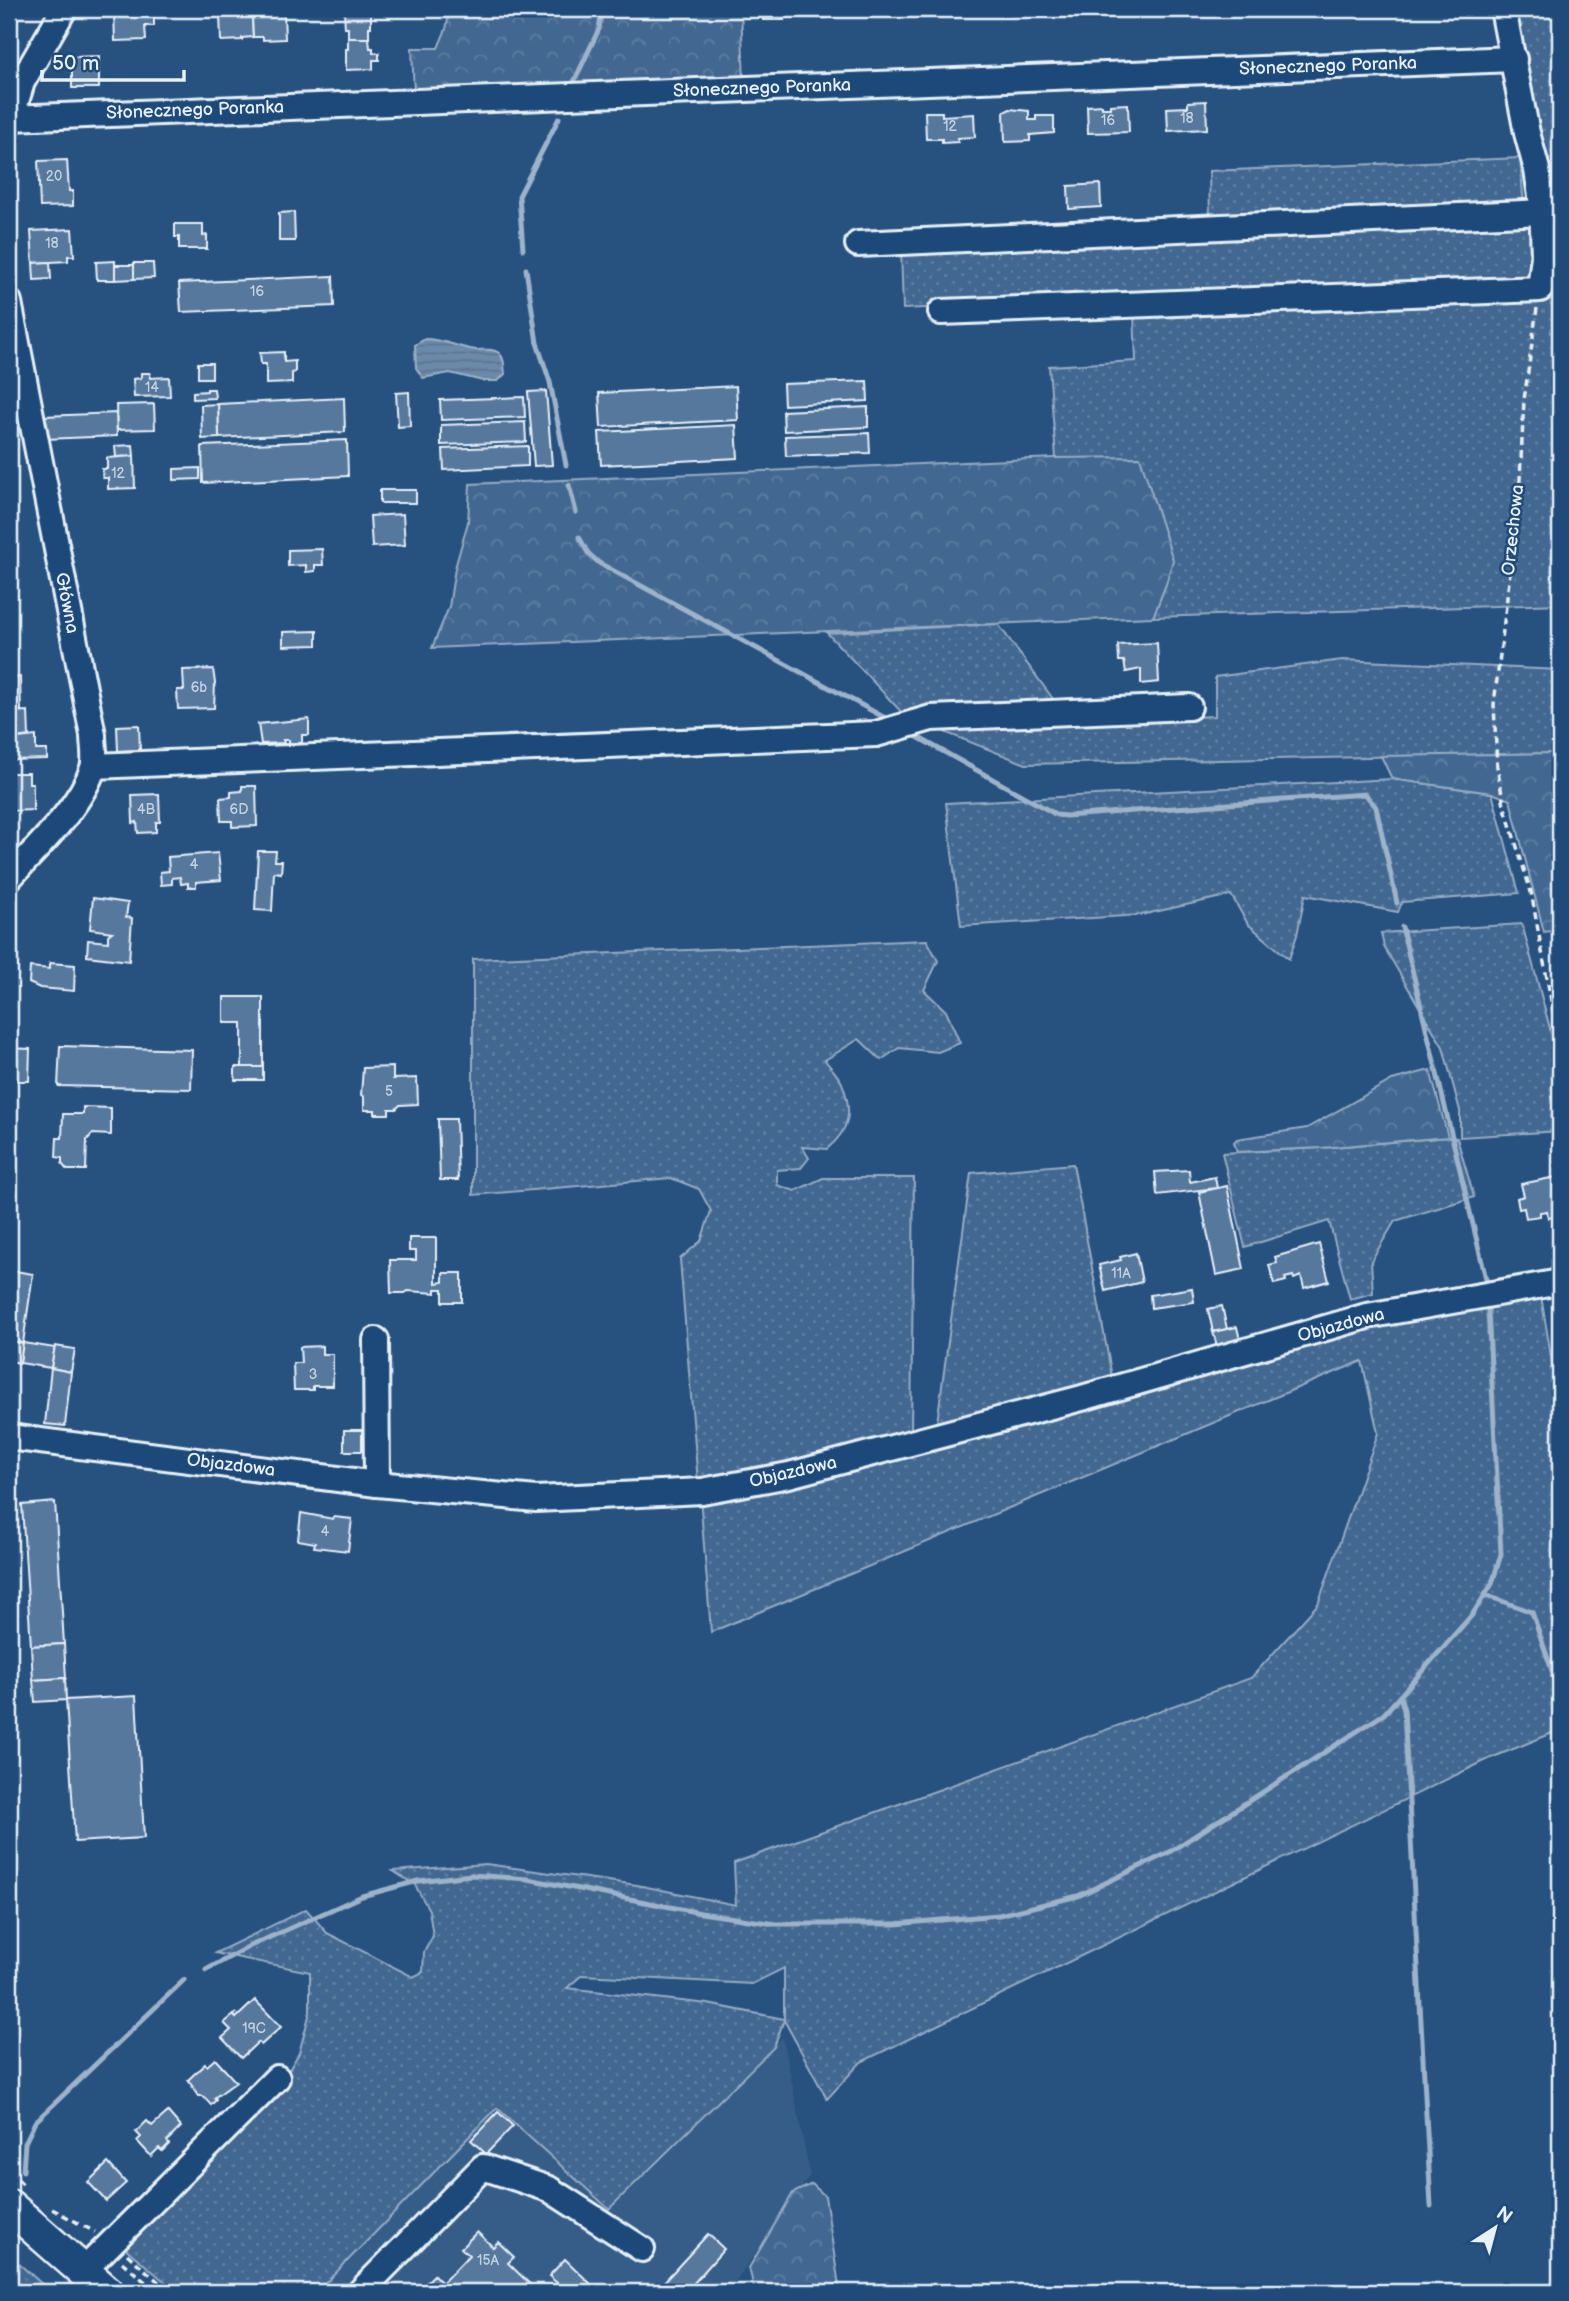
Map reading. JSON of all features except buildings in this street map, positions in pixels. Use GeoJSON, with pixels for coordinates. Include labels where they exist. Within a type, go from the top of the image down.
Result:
{"type":"FeatureCollection","features":[{"type":"Feature","properties":{"kind":"main road"},"geometry":{"type":"LineString","coordinates":[[9,2206],[107,2292]]}},
{"type":"Feature","properties":{"kind":"street"},"geometry":{"type":"LineString","coordinates":[[9,121],[22,82],[64,9]]}},
{"type":"Feature","properties":{"kind":"street"},"geometry":{"type":"LineString","coordinates":[[941,312],[1540,289],[1544,256],[1543,212],[1537,170],[1527,133],[1503,9]]}},
{"type":"Feature","properties":{"kind":"street","name":"Słonecznego Poranka"},"geometry":{"type":"LineString","coordinates":[[9,121],[1514,59]]}},
{"type":"Feature","properties":{"kind":"street"},"geometry":{"type":"LineString","coordinates":[[858,244],[1543,212]]}},
{"type":"Feature","properties":{"kind":"street","name":"Główna"},"geometry":{"type":"LineString","coordinates":[[9,302],[93,735],[94,766]]}},
{"type":"Feature","properties":{"kind":"street"},"geometry":{"type":"LineString","coordinates":[[9,878],[66,813],[94,766],[876,734],[931,718],[1189,707]]}},
{"type":"Feature","properties":{"kind":"street","name":"Objazdowa"},"geometry":{"type":"LineString","coordinates":[[9,1437],[377,1484],[536,1499],[702,1490],[803,1471],[1083,1398],[1367,1316],[1560,1282]]}},
{"type":"Feature","properties":{"kind":"street"},"geometry":{"type":"LineString","coordinates":[[376,1340],[377,1484]]}},
{"type":"Feature","properties":{"kind":"street"},"geometry":{"type":"LineString","coordinates":[[83,2271],[277,2078]]}},
{"type":"Feature","properties":{"kind":"street"},"geometry":{"type":"LineString","coordinates":[[360,2292],[483,2167],[549,2189],[642,2249]]}},
{"type":"Feature","properties":{"kind":"path","name":"Orzechowa"},"geometry":{"type":"LineString","coordinates":[[1540,289],[1524,400],[1518,499],[1494,704],[1497,768],[1504,805],[1531,892],[1560,1049]]}},
{"type":"Feature","properties":{"kind":"shaded area"},"geometry":{"type":"Polygon","coordinates":[[[425,339],[476,350],[497,351],[502,357],[505,374],[498,381],[483,381],[450,373],[423,378],[416,368],[415,345],[425,339]]]}},
{"type":"Feature","properties":{"kind":"shaded area"},"geometry":{"type":"Polygon","coordinates":[[[783,2037],[810,2175],[728,2292],[317,2292],[497,2107],[609,2209],[783,2037]]]}},
{"type":"Feature","properties":{"kind":"green space"},"geometry":{"type":"Polygon","coordinates":[[[450,9],[741,9],[744,81],[414,94],[412,48],[438,48],[450,9]]]}},
{"type":"Feature","properties":{"kind":"green space"},"geometry":{"type":"Polygon","coordinates":[[[1511,9],[1560,9],[1560,604],[1153,617],[1166,584],[1140,458],[1056,458],[1049,366],[1136,361],[1134,313],[1555,280],[1549,159],[1538,158],[1511,9]]]}},
{"type":"Feature","properties":{"kind":"green space"},"geometry":{"type":"Polygon","coordinates":[[[1520,158],[1524,206],[1210,220],[1209,171],[1520,158]]]}},
{"type":"Feature","properties":{"kind":"green space"},"geometry":{"type":"Polygon","coordinates":[[[1531,224],[1534,280],[903,309],[901,250],[1531,224]]]}},
{"type":"Feature","properties":{"kind":"green space"},"geometry":{"type":"Polygon","coordinates":[[[1140,457],[1173,560],[1153,617],[432,648],[449,607],[455,568],[468,522],[470,484],[1055,458],[1140,457]]]}},
{"type":"Feature","properties":{"kind":"green space"},"geometry":{"type":"Polygon","coordinates":[[[998,624],[1070,722],[1215,716],[1215,677],[1342,660],[1560,670],[1560,753],[1026,764],[906,717],[827,633],[998,624]]]}},
{"type":"Feature","properties":{"kind":"green space"},"geometry":{"type":"Polygon","coordinates":[[[1560,753],[1560,930],[1544,932],[1510,800],[1492,793],[1392,779],[1381,756],[1560,753]]]}},
{"type":"Feature","properties":{"kind":"green space"},"geometry":{"type":"Polygon","coordinates":[[[1392,779],[1492,793],[1519,893],[1402,902],[1398,912],[1305,895],[1289,959],[1248,924],[1231,895],[1141,915],[961,926],[946,803],[1392,779]]]}},
{"type":"Feature","properties":{"kind":"green space"},"geometry":{"type":"Polygon","coordinates":[[[1522,924],[1560,1066],[1560,1131],[1460,1137],[1460,1111],[1443,1047],[1384,947],[1381,933],[1522,924]]]}},
{"type":"Feature","properties":{"kind":"green space"},"geometry":{"type":"Polygon","coordinates":[[[927,940],[938,961],[924,990],[946,1011],[960,1043],[938,1052],[899,1048],[881,1060],[859,1039],[825,1060],[840,1080],[848,1102],[845,1127],[827,1149],[802,1147],[809,1158],[801,1168],[777,1170],[777,1185],[795,1191],[823,1178],[914,1178],[911,1431],[698,1483],[680,1259],[701,1241],[711,1211],[699,1189],[671,1178],[473,1195],[473,959],[927,940]]]}},
{"type":"Feature","properties":{"kind":"green space"},"geometry":{"type":"Polygon","coordinates":[[[1430,1070],[1448,1137],[1237,1152],[1234,1142],[1237,1139],[1307,1128],[1392,1080],[1430,1070]]]}},
{"type":"Feature","properties":{"kind":"green space"},"geometry":{"type":"Polygon","coordinates":[[[1457,1138],[1474,1197],[1395,1221],[1371,1261],[1373,1293],[1350,1299],[1329,1221],[1245,1247],[1222,1153],[1457,1138]]]}},
{"type":"Feature","properties":{"kind":"green space"},"geometry":{"type":"Polygon","coordinates":[[[1073,1164],[1112,1377],[936,1430],[971,1173],[1073,1164]]]}},
{"type":"Feature","properties":{"kind":"green space"},"geometry":{"type":"Polygon","coordinates":[[[1539,1284],[1560,1410],[1560,1730],[1491,1758],[861,2062],[827,2099],[784,2020],[774,2047],[609,2209],[497,2108],[317,2292],[177,2292],[118,2242],[278,2088],[299,2053],[310,2012],[310,1972],[215,1953],[306,1909],[327,1933],[413,1977],[423,1972],[424,1952],[433,1936],[429,1910],[415,1885],[393,1871],[486,1864],[637,1885],[736,1905],[734,1863],[1251,1678],[1318,1604],[1378,1433],[1362,1361],[711,1632],[700,1496],[1539,1284]],[[784,1968],[752,1984],[582,1975],[567,1988],[708,2004],[784,2019],[784,1968]]]}},
{"type":"Feature","properties":{"kind":"green space"},"geometry":{"type":"Polygon","coordinates":[[[812,2184],[825,2196],[840,2292],[755,2292],[749,2268],[793,2193],[812,2184]]]}},
{"type":"Feature","properties":{"kind":"green space"},"geometry":{"type":"Polygon","coordinates":[[[9,2255],[43,2285],[39,2292],[9,2292],[9,2255]]]}},
{"type":"Feature","properties":{"kind":"waterway"},"geometry":{"type":"LineString","coordinates":[[572,86],[599,29],[602,9]]}},
{"type":"Feature","properties":{"kind":"waterway"},"geometry":{"type":"LineString","coordinates":[[523,249],[519,196],[559,118]]}},
{"type":"Feature","properties":{"kind":"waterway"},"geometry":{"type":"LineString","coordinates":[[526,269],[537,343],[550,382],[566,465]]}},
{"type":"Feature","properties":{"kind":"waterway"},"geometry":{"type":"LineString","coordinates":[[569,485],[576,512]]}},
{"type":"Feature","properties":{"kind":"waterway"},"geometry":{"type":"LineString","coordinates":[[579,537],[588,553],[599,563],[889,720]]}},
{"type":"Feature","properties":{"kind":"waterway"},"geometry":{"type":"LineString","coordinates":[[912,734],[1057,815],[1365,794],[1376,807],[1397,903]]}},
{"type":"Feature","properties":{"kind":"waterway"},"geometry":{"type":"LineString","coordinates":[[1402,927],[1486,1279]]}},
{"type":"Feature","properties":{"kind":"waterway"},"geometry":{"type":"LineString","coordinates":[[206,1970],[248,1947],[362,1896],[418,1881],[471,1875],[528,1879],[701,1913],[775,1924],[895,1924],[999,1915],[1078,1896],[1168,1853],[1384,1714],[1472,1615],[1492,1584],[1501,1554],[1488,1310]]}},
{"type":"Feature","properties":{"kind":"waterway"},"geometry":{"type":"LineString","coordinates":[[1485,1595],[1532,1612],[1560,1694]]}},
{"type":"Feature","properties":{"kind":"waterway"},"geometry":{"type":"LineString","coordinates":[[1400,1696],[1404,1710],[1431,2206]]}},
{"type":"Feature","properties":{"kind":"waterway"},"geometry":{"type":"LineString","coordinates":[[23,2171],[25,2143],[35,2122],[184,1980]]}},
{"type":"Feature","properties":{"kind":"waterway"},"geometry":{"type":"LineString","coordinates":[[9,2188],[12,2184]]}}]}
